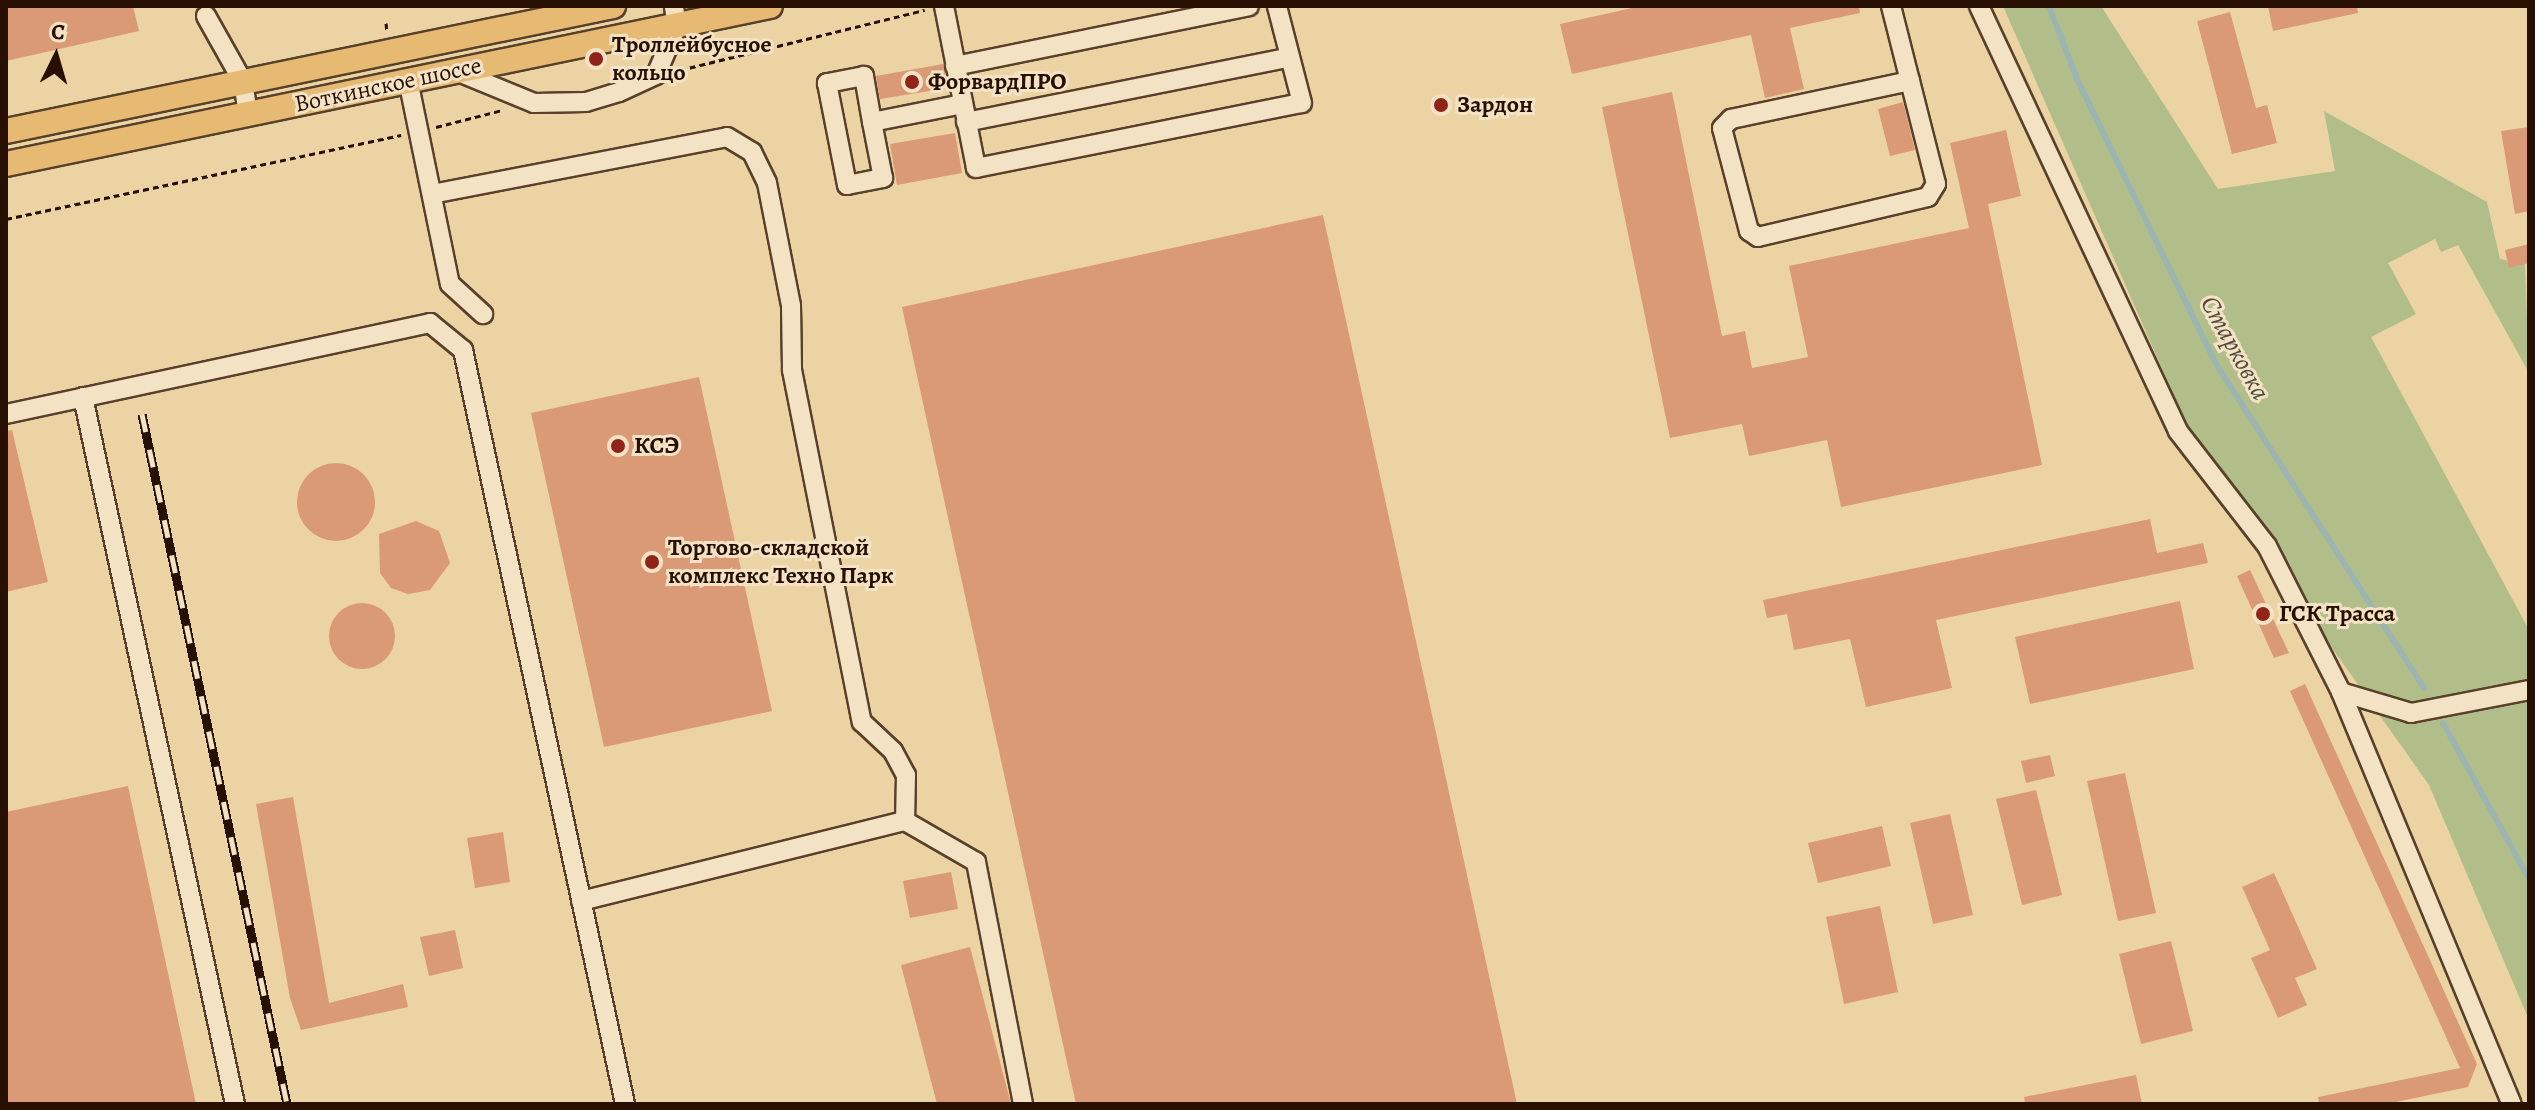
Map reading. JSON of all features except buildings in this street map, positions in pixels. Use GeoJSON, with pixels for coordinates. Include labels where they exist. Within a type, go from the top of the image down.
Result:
{"type":"FeatureCollection","features":[{"type":"Feature","properties":{"kind":"main road","name":"Воткинское шоссе"},"geometry":{"type":"LineString","coordinates":[[6,131],[613,6]]}},
{"type":"Feature","properties":{"kind":"main road","name":"Воткинское шоссе"},"geometry":{"type":"LineString","coordinates":[[6,164],[456,71],[676,16],[770,6]]}},
{"type":"Feature","properties":{"kind":"lane"},"geometry":{"type":"LineString","coordinates":[[955,66],[1249,6]]}},
{"type":"Feature","properties":{"kind":"lane"},"geometry":{"type":"LineString","coordinates":[[936,8],[955,66],[976,168],[1302,103],[1277,6]]}},
{"type":"Feature","properties":{"kind":"lane"},"geometry":{"type":"LineString","coordinates":[[1891,6],[1910,81],[1936,184],[1928,197],[1758,237],[1749,231],[1722,128],[1731,119],[1910,81]]}},
{"type":"Feature","properties":{"kind":"lane"},"geometry":{"type":"LineString","coordinates":[[1979,6],[2178,431],[2267,546],[2341,692],[2512,1104]]}},
{"type":"Feature","properties":{"kind":"lane"},"geometry":{"type":"LineString","coordinates":[[206,16],[243,82],[248,115]]}},
{"type":"Feature","properties":{"kind":"lane"},"geometry":{"type":"LineString","coordinates":[[456,71],[534,103],[586,102],[656,75],[676,16]]}},
{"type":"Feature","properties":{"kind":"lane"},"geometry":{"type":"LineString","coordinates":[[872,122],[965,113],[1290,57]]}},
{"type":"Feature","properties":{"kind":"lane"},"geometry":{"type":"LineString","coordinates":[[864,76],[872,122],[883,178],[847,185],[827,83],[864,76]]}},
{"type":"Feature","properties":{"kind":"lane"},"geometry":{"type":"LineString","coordinates":[[408,80],[450,284],[483,314]]}},
{"type":"Feature","properties":{"kind":"lane"},"geometry":{"type":"LineString","coordinates":[[432,194],[727,137],[752,152],[770,198],[791,305],[792,370],[862,722],[893,751],[906,775],[905,821]]}},
{"type":"Feature","properties":{"kind":"lane"},"geometry":{"type":"LineString","coordinates":[[6,414],[430,323],[463,350],[625,1104]]}},
{"type":"Feature","properties":{"kind":"lane"},"geometry":{"type":"LineString","coordinates":[[83,397],[235,1104]]}},
{"type":"Feature","properties":{"kind":"lane"},"geometry":{"type":"LineString","coordinates":[[2341,692],[2411,713],[2529,690]]}},
{"type":"Feature","properties":{"kind":"lane"},"geometry":{"type":"LineString","coordinates":[[581,901],[905,821],[976,862],[1023,1104]]}},
{"type":"Feature","properties":{"kind":"path"},"geometry":{"type":"LineString","coordinates":[[656,75],[936,8]]}},
{"type":"Feature","properties":{"kind":"path"},"geometry":{"type":"LineString","coordinates":[[6,219],[418,131],[534,103]]}},
{"type":"Feature","properties":{"kind":"green space"},"geometry":{"type":"Polygon","coordinates":[[[2003,6],[2101,6],[2218,189],[2335,171],[2324,111],[2487,202],[2500,259],[2525,264],[2529,373],[2458,245],[2441,252],[2435,239],[2388,263],[2416,314],[2371,337],[2529,630],[2529,1020],[2429,785],[2330,645],[2267,530],[2185,421],[2003,6]]]}},
{"type":"Feature","properties":{"kind":"waterway","name":"Старковка"},"geometry":{"type":"LineString","coordinates":[[2049,6],[2077,79],[2216,364],[2424,688]]}},
{"type":"Feature","properties":{"kind":"waterway","name":"Старковка"},"geometry":{"type":"LineString","coordinates":[[2443,723],[2529,879]]}},
{"type":"Feature","properties":{"kind":"railway"},"geometry":{"type":"LineString","coordinates":[[142,414],[287,1104]]}},
{"type":"Feature","properties":{"kind":"place","name":"Троллейбусное кольцо"},"geometry":{"type":"Point","coordinates":[596,59]}},
{"type":"Feature","properties":{"kind":"place","name":"ФорвардПРО"},"geometry":{"type":"Point","coordinates":[912,82]}},
{"type":"Feature","properties":{"kind":"place","name":"Зардон"},"geometry":{"type":"Point","coordinates":[1441,105]}},
{"type":"Feature","properties":{"kind":"place","name":"КСЭ"},"geometry":{"type":"Point","coordinates":[618,446]}},
{"type":"Feature","properties":{"kind":"place","name":"Торгово-складской комплекс Техно Парк"},"geometry":{"type":"Point","coordinates":[652,562]}},
{"type":"Feature","properties":{"kind":"place","name":"ГСК Трасса"},"geometry":{"type":"Point","coordinates":[2263,614]}}]}
